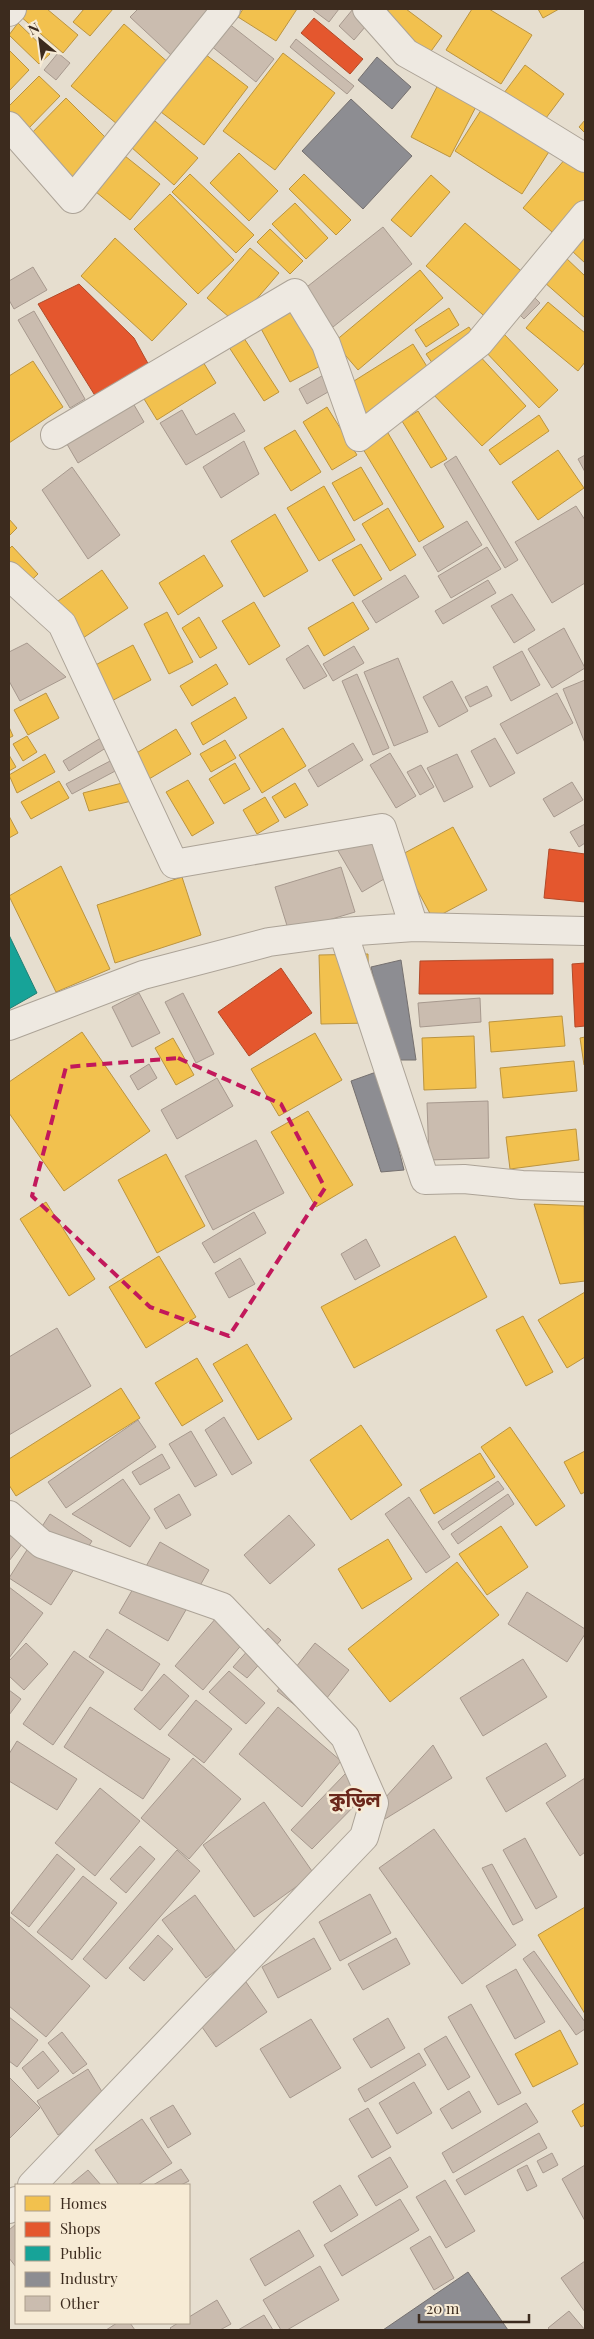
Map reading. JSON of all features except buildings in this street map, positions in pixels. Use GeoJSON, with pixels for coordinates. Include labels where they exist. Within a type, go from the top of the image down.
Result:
{"type":"FeatureCollection","features":[{"type":"Feature","properties":{"kind":"street"},"geometry":{"type":"LineString","coordinates":[[9,12],[12,9]]}},
{"type":"Feature","properties":{"kind":"street"},"geometry":{"type":"LineString","coordinates":[[9,126],[74,199],[226,9]]}},
{"type":"Feature","properties":{"kind":"street"},"geometry":{"type":"LineString","coordinates":[[367,9],[406,53],[585,158]]}},
{"type":"Feature","properties":{"kind":"street"},"geometry":{"type":"LineString","coordinates":[[54,435],[295,294],[326,344],[359,437],[479,343],[585,215]]}},
{"type":"Feature","properties":{"kind":"street"},"geometry":{"type":"LineString","coordinates":[[9,576],[62,624],[174,864],[382,828],[414,927]]}},
{"type":"Feature","properties":{"kind":"street"},"geometry":{"type":"LineString","coordinates":[[9,1026],[142,975],[269,942],[343,932],[414,927],[585,931]]}},
{"type":"Feature","properties":{"kind":"street"},"geometry":{"type":"LineString","coordinates":[[343,932],[425,1180],[464,1179],[522,1185],[585,1187]]}},
{"type":"Feature","properties":{"kind":"street"},"geometry":{"type":"LineString","coordinates":[[9,1516],[42,1544],[222,1607],[345,1736],[374,1803],[364,1837],[33,2184]]}},
{"type":"Feature","properties":{"kind":"highlighted area"},"geometry":{"type":"Polygon","coordinates":[[[178,1058],[281,1104],[325,1188],[229,1336],[150,1307],[32,1196],[66,1067],[178,1058]]]}},
{"type":"Feature","properties":{"kind":"district","name":"কুড়িল"},"geometry":{"type":"Point","coordinates":[355,1798]}}]}
